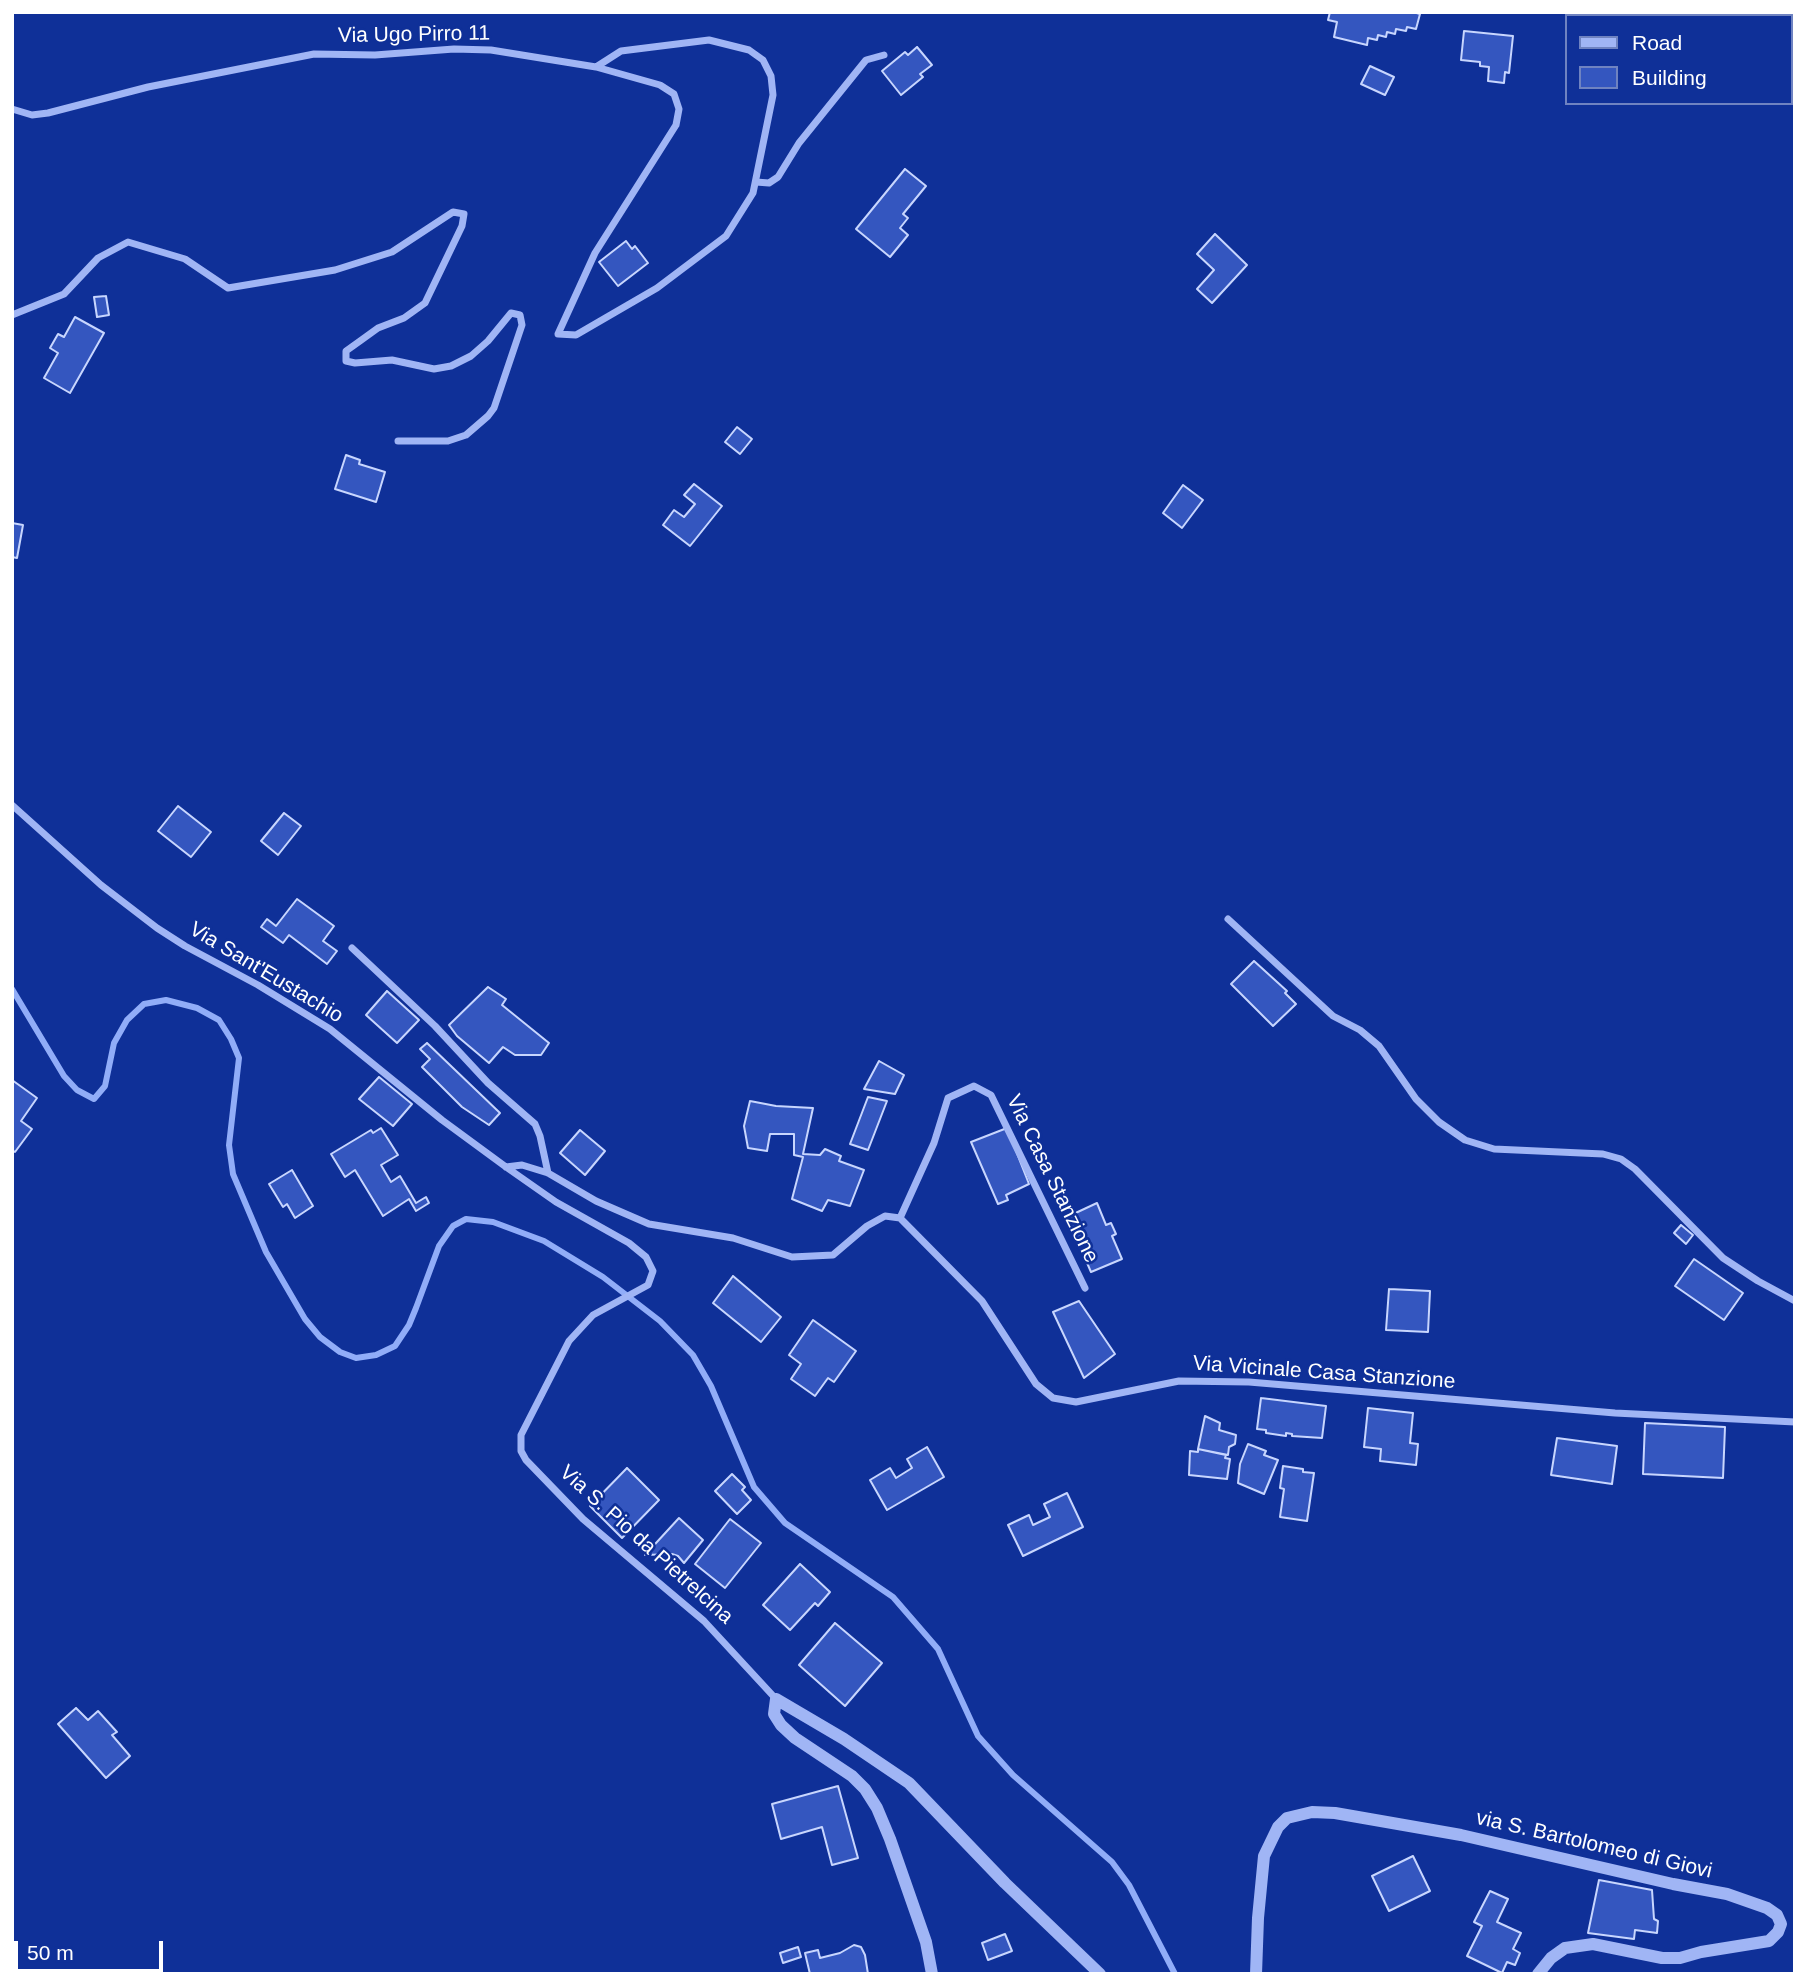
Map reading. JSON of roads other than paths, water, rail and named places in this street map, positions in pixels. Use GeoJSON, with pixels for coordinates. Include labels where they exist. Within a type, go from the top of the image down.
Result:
{"type":"FeatureCollection","features":[{"type":"Feature","properties":{"kind":"street"},"geometry":{"type":"LineString","coordinates":[[596,67],[621,51],[709,40],[748,50],[763,60],[771,76],[774,95],[756,182],[769,183],[778,177],[799,143],[866,60],[884,55]]}},
{"type":"Feature","properties":{"kind":"street","name":"Via Ugo Pirro 11"},"geometry":{"type":"LineString","coordinates":[[12,109],[32,116],[148,87],[314,54],[375,55],[454,49],[491,50],[596,67],[660,85],[674,94],[679,109],[676,125],[595,253],[558,334],[576,335],[657,288],[707,251],[726,236],[753,194],[756,182]]}},
{"type":"Feature","properties":{"kind":"street"},"geometry":{"type":"LineString","coordinates":[[12,315],[64,294],[98,258],[128,242],[185,259],[228,288],[335,270],[392,252],[453,212],[464,214],[462,226],[425,303],[404,318],[378,327],[346,351],[346,361],[355,363],[392,360],[434,369],[451,366],[471,356],[488,341],[511,313],[520,315],[523,325],[494,408],[488,416],[466,435],[448,441],[398,441]]}},
{"type":"Feature","properties":{"kind":"street","name":"Via Sant'Eustachio"},"geometry":{"type":"LineString","coordinates":[[12,805],[101,885],[158,928],[330,1029],[442,1120],[506,1167]]}},
{"type":"Feature","properties":{"kind":"street"},"geometry":{"type":"LineString","coordinates":[[1228,919],[1333,1016],[1360,1030],[1379,1046],[1416,1098],[1465,1140],[1494,1149],[1603,1154],[1620,1159],[1635,1169],[1723,1258],[1795,1301]]}},
{"type":"Feature","properties":{"kind":"street"},"geometry":{"type":"LineString","coordinates":[[352,948],[435,1026],[488,1083],[535,1124],[548,1173]]}},
{"type":"Feature","properties":{"kind":"street","name":"Via Casa Stanzione"},"geometry":{"type":"LineString","coordinates":[[900,1218],[934,1143],[948,1098],[974,1086],[991,1095],[1084,1288]]}},
{"type":"Feature","properties":{"kind":"street"},"geometry":{"type":"LineString","coordinates":[[506,1167],[522,1165],[548,1173],[596,1201],[649,1224],[733,1238],[792,1257],[833,1255],[867,1226],[885,1216],[900,1218]]}},
{"type":"Feature","properties":{"kind":"street","name":"Via S. Pio da Pietrelcina"},"geometry":{"type":"LineString","coordinates":[[506,1167],[556,1202],[629,1243],[646,1257],[653,1271],[648,1285],[593,1315],[569,1340],[521,1435],[521,1451],[526,1460],[583,1519],[704,1621],[776,1699],[774,1714],[781,1725],[795,1738],[852,1776],[865,1789],[877,1808],[890,1839],[926,1942],[932,1974]]}},
{"type":"Feature","properties":{"kind":"street","name":"Via Vicinale Casa Stanzione"},"geometry":{"type":"LineString","coordinates":[[900,1218],[982,1301],[1036,1384],[1053,1398],[1076,1402],[1179,1381],[1249,1382],[1615,1413],[1795,1422]]}},
{"type":"Feature","properties":{"kind":"street"},"geometry":{"type":"LineString","coordinates":[[776,1699],[844,1739],[909,1783],[1005,1883],[1100,1974]]}},
{"type":"Feature","properties":{"kind":"street","name":"via S. Bartolomeo di Giovi"},"geometry":{"type":"LineString","coordinates":[[1256,1974],[1264,1856],[1278,1826],[1287,1818],[1312,1812],[1335,1813],[1461,1835],[1727,1894],[1767,1908],[1777,1915],[1781,1924],[1778,1932],[1769,1941],[1680,1958],[1662,1958],[1593,1944],[1565,1948],[1551,1958],[1538,1974]]}},
{"type":"Feature","properties":{"kind":"waterway"},"geometry":{"type":"LineString","coordinates":[[12,989],[64,1076],[77,1090],[94,1099],[105,1086],[114,1043],[127,1020],[144,1004],[166,1000],[197,1008],[219,1020],[239,1058],[229,1145],[233,1174],[266,1252],[305,1319],[320,1337],[340,1352],[356,1358],[376,1355],[395,1346],[409,1325],[439,1246],[453,1226],[466,1219],[493,1222],[544,1241],[603,1277],[660,1321],[693,1355],[711,1386],[754,1487],[785,1523],[893,1597],[938,1649],[978,1736],[1013,1775],[1112,1862],[1129,1885],[1175,1974]]}}]}
